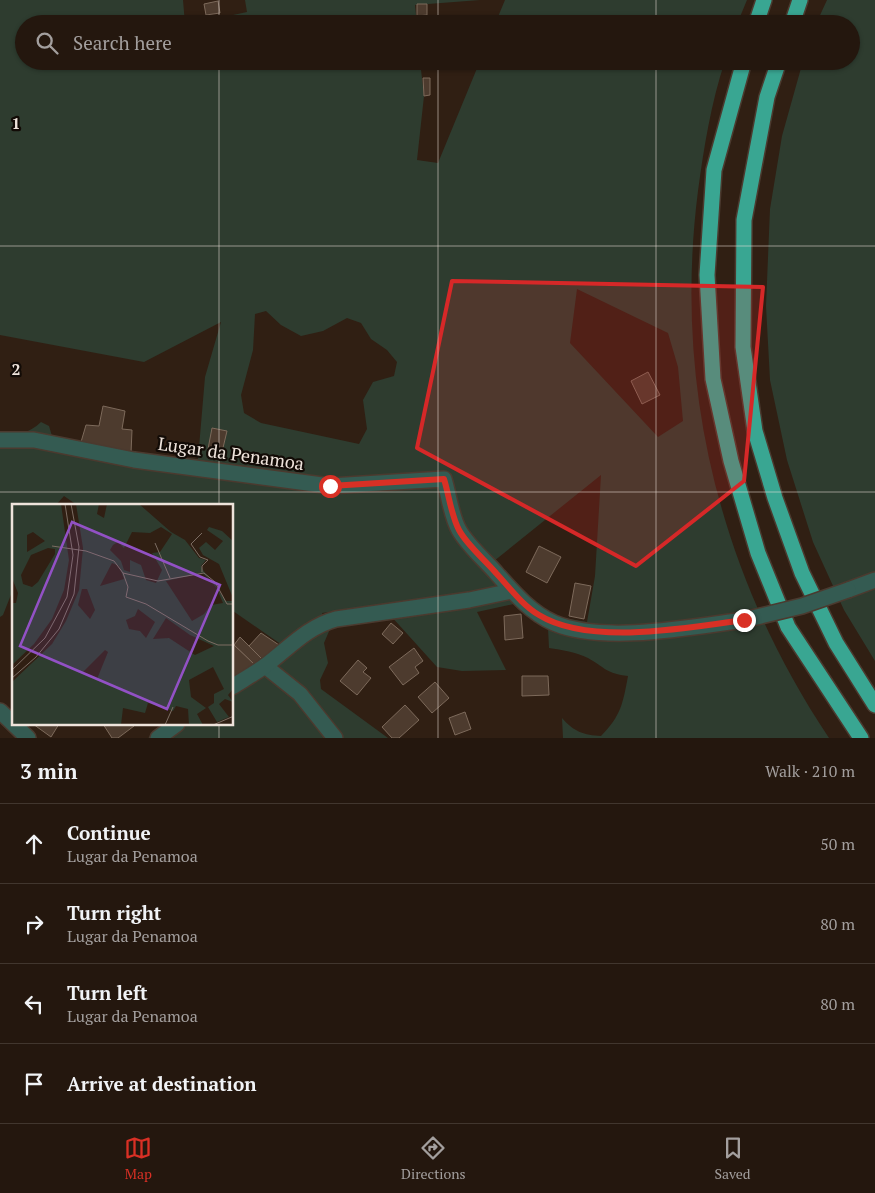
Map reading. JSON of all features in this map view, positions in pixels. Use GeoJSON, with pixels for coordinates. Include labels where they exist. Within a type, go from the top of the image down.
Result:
{"type":"FeatureCollection","features":[{"type":"Feature","properties":{"kind":"highway"},"geometry":{"type":"LineString","coordinates":[[759,15],[764,0]]}},
{"type":"Feature","properties":{"kind":"highway"},"geometry":{"type":"LineString","coordinates":[[795,15],[800,0]]}},
{"type":"Feature","properties":{"kind":"highway"},"geometry":{"type":"LineString","coordinates":[[742,70],[714,170],[707,275],[713,379],[731,461],[758,553],[776,599],[788,626],[861,738]]}},
{"type":"Feature","properties":{"kind":"highway"},"geometry":{"type":"LineString","coordinates":[[776,70],[767,97],[744,220],[743,347],[755,431],[775,498],[802,573],[836,643],[875,705]]}},
{"type":"Feature","properties":{"kind":"street","name":"Lugar da Penamoa"},"geometry":{"type":"LineString","coordinates":[[0,440],[34,440],[134,460],[330,486],[444,479],[459,530],[512,591],[538,615],[555,624],[581,630],[612,632],[668,630],[744,620],[802,606],[875,580]]}},
{"type":"Feature","properties":{"kind":"street"},"geometry":{"type":"LineString","coordinates":[[234,686],[266,666],[309,630],[328,621],[469,600],[512,591]]}},
{"type":"Feature","properties":{"kind":"street"},"geometry":{"type":"LineString","coordinates":[[266,666],[300,694],[335,738]]}},
{"type":"Feature","properties":{"kind":"street"},"geometry":{"type":"LineString","coordinates":[[0,711],[12,723]]}},
{"type":"Feature","properties":{"kind":"street"},"geometry":{"type":"LineString","coordinates":[[16,726],[28,738]]}},
{"type":"Feature","properties":{"kind":"street"},"geometry":{"type":"LineString","coordinates":[[158,738],[175,726]]}},
{"type":"Feature","properties":{"kind":"highlighted area"},"geometry":{"type":"Polygon","coordinates":[[[452,281],[763,287],[744,481],[636,566],[417,448],[452,281]]]}},
{"type":"Feature","properties":{"kind":"green space"},"geometry":{"type":"Polygon","coordinates":[[[0,0],[183,0],[184,15],[15,15],[15,70],[421,70],[424,96],[417,160],[438,163],[476,70],[722,70],[712,109],[703,158],[698,191],[692,264],[693,336],[700,407],[713,476],[733,545],[759,611],[791,676],[829,738],[563,738],[562,718],[571,727],[580,732],[601,736],[613,722],[620,709],[628,676],[610,672],[579,654],[549,648],[548,628],[514,604],[477,612],[506,670],[462,671],[437,667],[381,605],[322,613],[330,629],[324,643],[328,663],[320,680],[321,689],[388,738],[148,738],[165,726],[234,726],[234,679],[282,645],[234,612],[234,504],[76,504],[64,496],[57,504],[12,504],[12,592],[3,615],[0,617],[0,436],[27,431],[41,422],[49,426],[52,436],[131,453],[198,459],[205,377],[221,322],[144,362],[0,335],[0,0]],[[577,289],[570,343],[658,437],[683,421],[678,367],[668,333],[577,289]],[[266,311],[255,314],[253,350],[241,395],[244,413],[261,423],[359,444],[367,429],[363,400],[373,382],[394,376],[397,362],[387,350],[371,339],[361,323],[347,318],[323,331],[301,336],[281,325],[266,311]],[[601,475],[494,561],[547,615],[587,622],[595,576],[601,475]]]}},
{"type":"Feature","properties":{"kind":"green space"},"geometry":{"type":"Polygon","coordinates":[[[245,0],[480,0],[415,5],[416,15],[233,15],[247,12],[245,0]]]}},
{"type":"Feature","properties":{"kind":"green space"},"geometry":{"type":"Polygon","coordinates":[[[505,0],[747,0],[741,15],[499,15],[505,0]]]}},
{"type":"Feature","properties":{"kind":"green space"},"geometry":{"type":"Polygon","coordinates":[[[827,0],[875,0],[875,661],[844,610],[813,542],[787,460],[770,380],[766,306],[770,209],[782,136],[800,70],[860,70],[860,15],[820,15],[827,0]]]}},
{"type":"Feature","properties":{"kind":"building"},"geometry":{"type":"Polygon","coordinates":[[[218,1],[220,13],[206,15],[204,4],[218,1]]]}},
{"type":"Feature","properties":{"kind":"building"},"geometry":{"type":"Polygon","coordinates":[[[417,4],[427,4],[427,15],[417,15],[417,4]]]}},
{"type":"Feature","properties":{"kind":"building"},"geometry":{"type":"Polygon","coordinates":[[[423,78],[430,78],[430,95],[424,96],[423,78]]]}},
{"type":"Feature","properties":{"kind":"building"},"geometry":{"type":"Polygon","coordinates":[[[648,372],[660,395],[642,404],[631,381],[648,372]]]}},
{"type":"Feature","properties":{"kind":"building"},"geometry":{"type":"Polygon","coordinates":[[[103,406],[125,411],[122,429],[132,430],[131,453],[81,442],[86,425],[99,426],[103,406]]]}},
{"type":"Feature","properties":{"kind":"building"},"geometry":{"type":"Polygon","coordinates":[[[212,428],[227,431],[222,452],[208,449],[212,428]]]}},
{"type":"Feature","properties":{"kind":"building"},"geometry":{"type":"Polygon","coordinates":[[[539,546],[561,557],[547,583],[526,572],[539,546]]]}},
{"type":"Feature","properties":{"kind":"building"},"geometry":{"type":"Polygon","coordinates":[[[575,583],[591,586],[584,619],[569,616],[575,583]]]}},
{"type":"Feature","properties":{"kind":"building"},"geometry":{"type":"Polygon","coordinates":[[[521,614],[523,638],[505,640],[504,616],[521,614]]]}},
{"type":"Feature","properties":{"kind":"building"},"geometry":{"type":"Polygon","coordinates":[[[391,623],[403,633],[393,644],[382,634],[391,623]]]}},
{"type":"Feature","properties":{"kind":"building"},"geometry":{"type":"Polygon","coordinates":[[[261,633],[279,645],[262,659],[249,646],[261,633]]]}},
{"type":"Feature","properties":{"kind":"building"},"geometry":{"type":"Polygon","coordinates":[[[240,637],[262,659],[255,665],[234,645],[240,637]]]}},
{"type":"Feature","properties":{"kind":"building"},"geometry":{"type":"Polygon","coordinates":[[[234,645],[255,665],[234,678],[234,645]]]}},
{"type":"Feature","properties":{"kind":"building"},"geometry":{"type":"Polygon","coordinates":[[[414,648],[423,661],[415,667],[419,673],[403,685],[389,667],[414,648]]]}},
{"type":"Feature","properties":{"kind":"building"},"geometry":{"type":"Polygon","coordinates":[[[358,660],[367,668],[363,672],[371,678],[357,695],[340,681],[358,660]]]}},
{"type":"Feature","properties":{"kind":"building"},"geometry":{"type":"Polygon","coordinates":[[[522,676],[548,676],[549,695],[522,696],[522,676]]]}},
{"type":"Feature","properties":{"kind":"building"},"geometry":{"type":"Polygon","coordinates":[[[435,682],[449,698],[432,713],[418,697],[435,682]]]}},
{"type":"Feature","properties":{"kind":"building"},"geometry":{"type":"Polygon","coordinates":[[[405,705],[419,720],[399,738],[392,738],[382,727],[405,705]]]}},
{"type":"Feature","properties":{"kind":"building"},"geometry":{"type":"Polygon","coordinates":[[[465,712],[471,729],[455,735],[449,718],[465,712]]]}},
{"type":"Feature","properties":{"kind":"building"},"geometry":{"type":"Polygon","coordinates":[[[36,726],[58,726],[51,737],[36,726]]]}},
{"type":"Feature","properties":{"kind":"building"},"geometry":{"type":"Polygon","coordinates":[[[104,726],[134,726],[118,738],[112,738],[104,726]]]}},
{"type":"Feature","properties":{"kind":"route"},"geometry":{"type":"LineString","coordinates":[[330,486],[444,479],[459,530],[512,591],[538,615],[555,624],[581,630],[612,632],[668,630],[744,620]]}}]}
